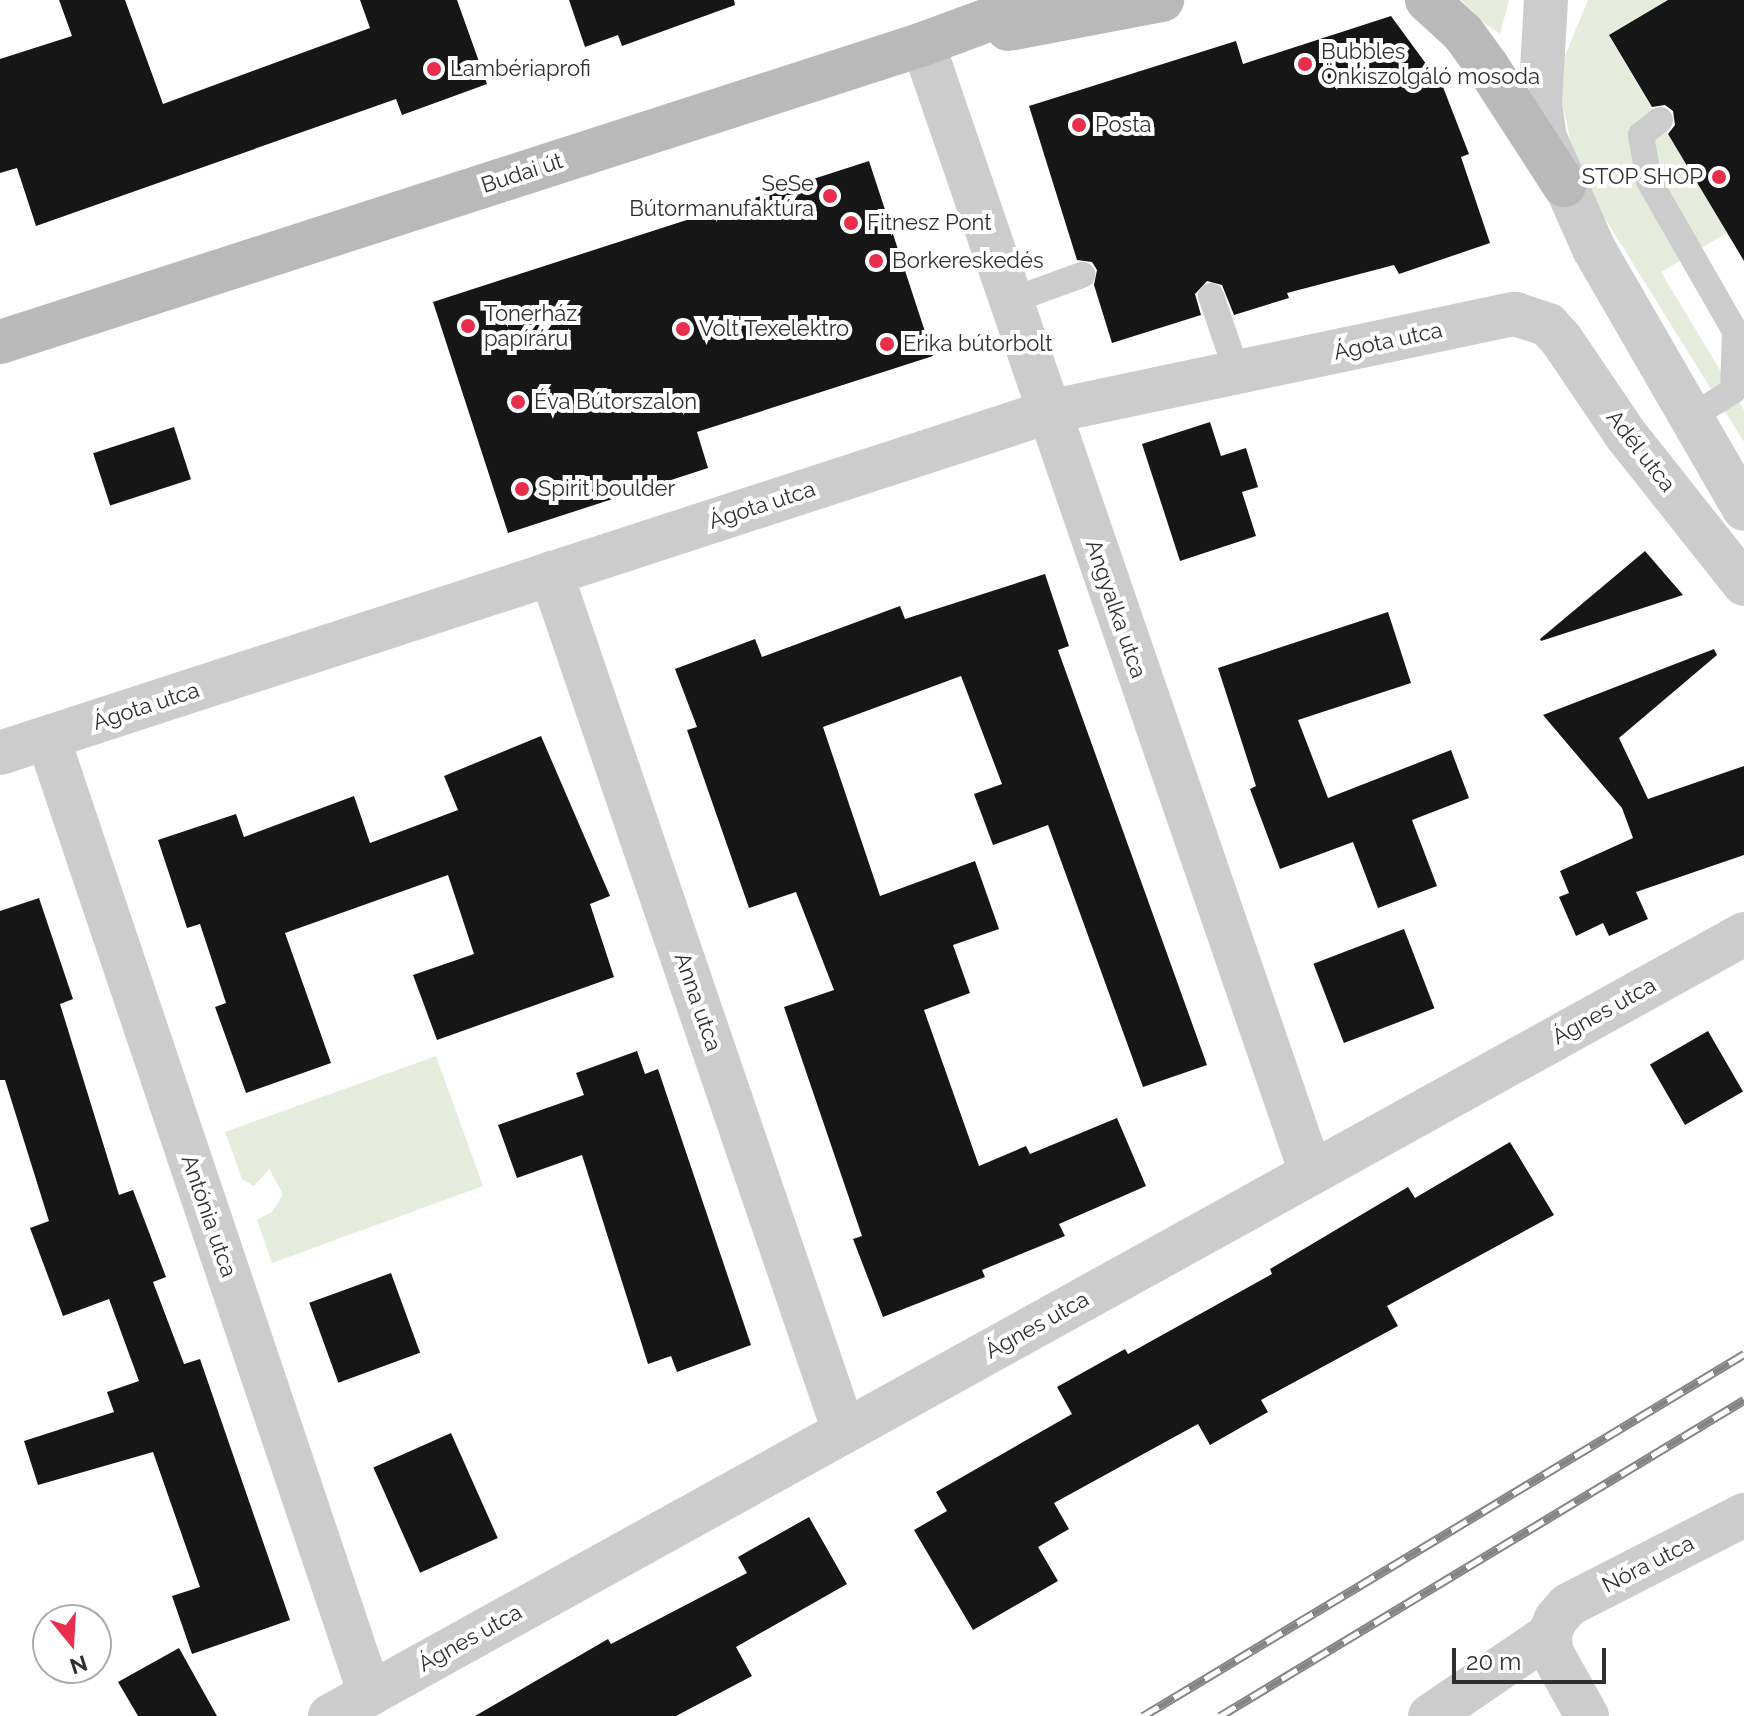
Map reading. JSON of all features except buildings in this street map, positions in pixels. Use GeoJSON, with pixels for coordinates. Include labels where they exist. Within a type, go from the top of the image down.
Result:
{"type":"FeatureCollection","features":[{"type":"Feature","properties":{"kind":"main road","name":"Budai út"},"geometry":{"type":"LineString","coordinates":[[0,342],[923,44],[1042,0]]}},
{"type":"Feature","properties":{"kind":"main road"},"geometry":{"type":"LineString","coordinates":[[923,44],[1162,0]]}},
{"type":"Feature","properties":{"kind":"main road"},"geometry":{"type":"LineString","coordinates":[[1427,0],[1463,33],[1564,185]]}},
{"type":"Feature","properties":{"kind":"street"},"geometry":{"type":"LineString","coordinates":[[1546,0],[1542,59],[1545,138],[1594,249],[1744,509]]}},
{"type":"Feature","properties":{"kind":"street"},"geometry":{"type":"LineString","coordinates":[[1542,59],[1572,0]]}},
{"type":"Feature","properties":{"kind":"street","name":"Angyalka utca"},"geometry":{"type":"LineString","coordinates":[[923,44],[1311,1173]]}},
{"type":"Feature","properties":{"kind":"street","name":"Ágota utca"},"geometry":{"type":"LineString","coordinates":[[0,753],[1048,412],[1515,314],[1539,320]]}},
{"type":"Feature","properties":{"kind":"street","name":"Adél utca"},"geometry":{"type":"LineString","coordinates":[[1539,320],[1561,339],[1626,435],[1744,584]]}},
{"type":"Feature","properties":{"kind":"street","name":"Anna utca"},"geometry":{"type":"LineString","coordinates":[[551,573],[844,1431]]}},
{"type":"Feature","properties":{"kind":"street","name":"Antónia utca"},"geometry":{"type":"LineString","coordinates":[[48,738],[370,1694]]}},
{"type":"Feature","properties":{"kind":"street","name":"Ágnes utca"},"geometry":{"type":"LineString","coordinates":[[330,1716],[1744,934]]}},
{"type":"Feature","properties":{"kind":"street","name":"Nóra utca"},"geometry":{"type":"LineString","coordinates":[[1430,1716],[1552,1627],[1568,1605],[1744,1515]]}},
{"type":"Feature","properties":{"kind":"street"},"geometry":{"type":"LineString","coordinates":[[1552,1627],[1559,1670],[1587,1716]]}},
{"type":"Feature","properties":{"kind":"lane"},"geometry":{"type":"LineString","coordinates":[[1660,120],[1641,135],[1649,181],[1735,331],[1733,391],[1691,417]]}},
{"type":"Feature","properties":{"kind":"lane"},"geometry":{"type":"LineString","coordinates":[[1010,301],[1082,275]]}},
{"type":"Feature","properties":{"kind":"lane"},"geometry":{"type":"LineString","coordinates":[[1211,296],[1237,372]]}},
{"type":"Feature","properties":{"kind":"green space"},"geometry":{"type":"Polygon","coordinates":[[[1461,0],[1509,0],[1500,34],[1483,22],[1461,0]]]}},
{"type":"Feature","properties":{"kind":"green space"},"geometry":{"type":"Polygon","coordinates":[[[1588,0],[1668,0],[1609,36],[1727,233],[1661,272],[1744,410],[1744,442],[1604,217],[1574,157],[1560,93],[1564,58],[1588,0]]]}},
{"type":"Feature","properties":{"kind":"green space"},"geometry":{"type":"Polygon","coordinates":[[[436,1056],[483,1186],[272,1263],[257,1220],[272,1212],[283,1194],[269,1169],[254,1186],[242,1179],[225,1132],[436,1056]]]}},
{"type":"Feature","properties":{"kind":"railway"},"geometry":{"type":"LineString","coordinates":[[1143,1716],[1744,1354]]}},
{"type":"Feature","properties":{"kind":"railway"},"geometry":{"type":"LineString","coordinates":[[1220,1716],[1744,1400]]}},
{"type":"Feature","properties":{"kind":"place","name":"Bubbles Önkiszolgáló mosoda"},"geometry":{"type":"Point","coordinates":[1305,64]}},
{"type":"Feature","properties":{"kind":"place","name":"Lambériaprofi"},"geometry":{"type":"Point","coordinates":[434,69]}},
{"type":"Feature","properties":{"kind":"place","name":"Posta"},"geometry":{"type":"Point","coordinates":[1079,125]}},
{"type":"Feature","properties":{"kind":"place","name":"STOP SHOP"},"geometry":{"type":"Point","coordinates":[1719,177]}},
{"type":"Feature","properties":{"kind":"place","name":"SeSe Bútormanufaktúra"},"geometry":{"type":"Point","coordinates":[830,196]}},
{"type":"Feature","properties":{"kind":"place","name":"Fitnesz Pont"},"geometry":{"type":"Point","coordinates":[851,223]}},
{"type":"Feature","properties":{"kind":"place","name":"Borkereskedés"},"geometry":{"type":"Point","coordinates":[876,261]}},
{"type":"Feature","properties":{"kind":"place","name":"Tonerház papíráru"},"geometry":{"type":"Point","coordinates":[468,326]}},
{"type":"Feature","properties":{"kind":"place","name":"Volt Texelektro"},"geometry":{"type":"Point","coordinates":[683,329]}},
{"type":"Feature","properties":{"kind":"place","name":"Erika bútorbolt"},"geometry":{"type":"Point","coordinates":[887,344]}},
{"type":"Feature","properties":{"kind":"place","name":"Éva Bútorszalon"},"geometry":{"type":"Point","coordinates":[518,402]}},
{"type":"Feature","properties":{"kind":"place","name":"Spirit boulder"},"geometry":{"type":"Point","coordinates":[522,489]}}]}
